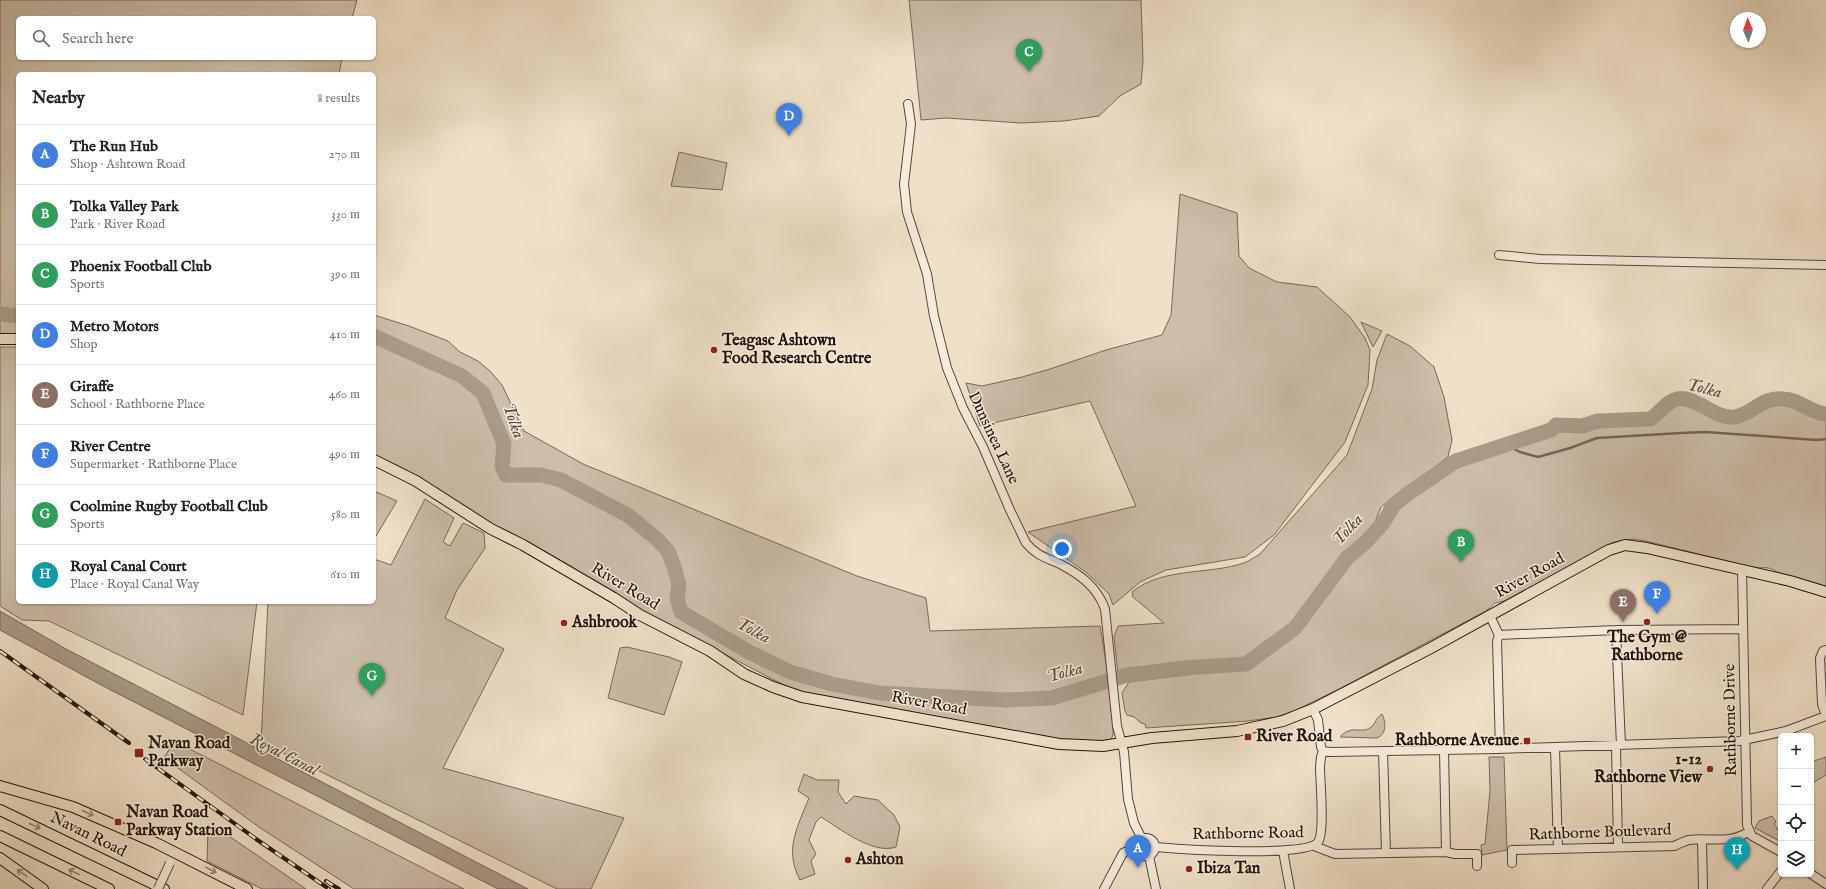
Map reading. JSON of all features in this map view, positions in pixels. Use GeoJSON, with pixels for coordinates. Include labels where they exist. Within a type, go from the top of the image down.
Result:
{"type":"FeatureCollection","features":[{"type":"Feature","properties":{"kind":"main road"},"geometry":{"type":"LineString","coordinates":[[0,339],[16,339]]}},
{"type":"Feature","properties":{"kind":"main road","name":"River Road"},"geometry":{"type":"LineString","coordinates":[[376,461],[416,480],[491,530],[523,545],[614,598],[640,615],[710,651],[744,674],[772,687],[802,697],[1059,744],[1095,746],[1121,744],[1152,738],[1237,731],[1283,721],[1313,709],[1490,616],[1609,550],[1625,545],[1646,548],[1790,581],[1826,592]]}},
{"type":"Feature","properties":{"kind":"main road"},"geometry":{"type":"LineString","coordinates":[[0,786],[73,807],[176,853],[247,889]]}},
{"type":"Feature","properties":{"kind":"main road","name":"Navan Road"},"geometry":{"type":"LineString","coordinates":[[0,810],[164,889]]}},
{"type":"Feature","properties":{"kind":"main road"},"geometry":{"type":"LineString","coordinates":[[0,836],[109,889]]}},
{"type":"Feature","properties":{"kind":"main road"},"geometry":{"type":"LineString","coordinates":[[0,858],[43,889]]}},
{"type":"Feature","properties":{"kind":"street","name":"Dunsinea Lane"},"geometry":{"type":"LineString","coordinates":[[908,104],[910,124],[904,184],[907,212],[927,274],[934,316],[950,377],[1026,543],[1035,553],[1060,564],[1082,577],[1092,585],[1100,596],[1105,609],[1117,726],[1124,752],[1130,811],[1142,839]]}},
{"type":"Feature","properties":{"kind":"street"},"geometry":{"type":"LineString","coordinates":[[1499,255],[1540,259],[1826,265]]}},
{"type":"Feature","properties":{"kind":"street","name":"Rathborne Drive"},"geometry":{"type":"LineString","coordinates":[[1742,570],[1747,825],[1750,832]]}},
{"type":"Feature","properties":{"kind":"street"},"geometry":{"type":"LineString","coordinates":[[1490,616],[1499,634],[1497,641],[1500,749]]}},
{"type":"Feature","properties":{"kind":"street"},"geometry":{"type":"LineString","coordinates":[[1499,634],[1616,630],[1744,629]]}},
{"type":"Feature","properties":{"kind":"street"},"geometry":{"type":"LineString","coordinates":[[1616,630],[1619,746],[1618,848]]}},
{"type":"Feature","properties":{"kind":"street"},"geometry":{"type":"LineString","coordinates":[[1313,709],[1318,720],[1320,744],[1323,751],[1331,752],[1555,748],[1739,741],[1786,731],[1826,716],[1822,704],[1820,658],[1823,651],[1826,650]]}},
{"type":"Feature","properties":{"kind":"street"},"geometry":{"type":"LineString","coordinates":[[1555,748],[1558,849]]}},
{"type":"Feature","properties":{"kind":"street"},"geometry":{"type":"LineString","coordinates":[[1444,750],[1446,852]]}},
{"type":"Feature","properties":{"kind":"street","name":"Rathborne Road"},"geometry":{"type":"LineString","coordinates":[[1156,847],[1215,851],[1284,851],[1306,849],[1314,846],[1319,842],[1321,835],[1320,767],[1323,751]]}},
{"type":"Feature","properties":{"kind":"street"},"geometry":{"type":"LineString","coordinates":[[1383,751],[1386,853]]}},
{"type":"Feature","properties":{"kind":"street"},"geometry":{"type":"LineString","coordinates":[[1750,832],[1752,836],[1778,850]]}},
{"type":"Feature","properties":{"kind":"street","name":"Rathborne Boulevard"},"geometry":{"type":"LineString","coordinates":[[1512,863],[1512,850],[1674,846],[1686,841],[1740,838],[1750,832]]}},
{"type":"Feature","properties":{"kind":"street"},"geometry":{"type":"LineString","coordinates":[[1104,889],[1123,853],[1137,846],[1142,839],[1151,839],[1156,847],[1154,853],[1149,856],[1140,855],[1137,846]]}},
{"type":"Feature","properties":{"kind":"street"},"geometry":{"type":"LineString","coordinates":[[1702,840],[1703,889]]}},
{"type":"Feature","properties":{"kind":"street"},"geometry":{"type":"LineString","coordinates":[[1314,846],[1335,854],[1446,852],[1455,854],[1477,854],[1477,866]]}},
{"type":"Feature","properties":{"kind":"street"},"geometry":{"type":"LineString","coordinates":[[1284,851],[1290,889]]}},
{"type":"Feature","properties":{"kind":"street"},"geometry":{"type":"LineString","coordinates":[[158,889],[176,853]]}},
{"type":"Feature","properties":{"kind":"street"},"geometry":{"type":"LineString","coordinates":[[1149,856],[1156,889]]}},
{"type":"Feature","properties":{"kind":"street"},"geometry":{"type":"LineString","coordinates":[[1767,889],[1778,875]]}},
{"type":"Feature","properties":{"kind":"street"},"geometry":{"type":"LineString","coordinates":[[1814,876],[1826,884]]}},
{"type":"Feature","properties":{"kind":"shaded area"},"geometry":{"type":"Polygon","coordinates":[[[0,0],[357,0],[353,16],[16,16],[16,60],[342,60],[339,72],[16,72],[16,335],[0,334],[0,0]]]}},
{"type":"Feature","properties":{"kind":"shaded area"},"geometry":{"type":"Polygon","coordinates":[[[909,0],[1141,0],[1143,61],[1141,84],[1120,96],[1099,116],[1064,121],[1021,123],[946,118],[921,120],[909,0]]]}},
{"type":"Feature","properties":{"kind":"shaded area"},"geometry":{"type":"Polygon","coordinates":[[[679,152],[727,163],[722,190],[671,186],[679,152]]]}},
{"type":"Feature","properties":{"kind":"shaded area"},"geometry":{"type":"Polygon","coordinates":[[[1180,194],[1237,213],[1239,256],[1249,268],[1277,282],[1317,287],[1350,317],[1365,338],[1370,350],[1368,385],[1345,442],[1274,535],[1245,557],[1166,570],[1140,582],[1113,605],[1109,594],[1087,573],[1028,532],[1136,506],[1090,401],[980,426],[966,383],[982,386],[1022,377],[1106,350],[1162,335],[1171,315],[1180,194]]]}},
{"type":"Feature","properties":{"kind":"shaded area"},"geometry":{"type":"Polygon","coordinates":[[[376,316],[448,341],[460,352],[478,361],[490,371],[502,385],[524,431],[583,464],[857,576],[926,598],[930,631],[1100,626],[1106,662],[1113,735],[1110,742],[1057,739],[803,695],[709,646],[653,619],[637,607],[560,560],[491,525],[403,468],[376,456],[376,316]]]}},
{"type":"Feature","properties":{"kind":"shaded area"},"geometry":{"type":"Polygon","coordinates":[[[1361,322],[1382,331],[1373,347],[1361,322]]]}},
{"type":"Feature","properties":{"kind":"shaded area"},"geometry":{"type":"Polygon","coordinates":[[[1387,334],[1410,346],[1434,367],[1444,397],[1452,440],[1448,457],[1381,507],[1375,522],[1360,539],[1356,548],[1349,557],[1366,542],[1383,523],[1393,506],[1406,495],[1449,465],[1468,457],[1551,430],[1556,425],[1582,426],[1598,421],[1649,419],[1670,402],[1677,399],[1691,401],[1720,415],[1735,417],[1747,413],[1763,403],[1775,399],[1783,399],[1794,401],[1815,411],[1826,414],[1826,586],[1777,572],[1769,568],[1755,568],[1650,542],[1634,539],[1614,542],[1505,601],[1494,604],[1486,611],[1339,689],[1296,710],[1276,717],[1248,721],[1146,728],[1145,724],[1141,723],[1134,717],[1127,715],[1125,711],[1122,693],[1129,682],[1241,668],[1267,646],[1295,628],[1344,562],[1309,602],[1296,624],[1285,630],[1242,664],[1198,666],[1134,679],[1118,673],[1114,637],[1118,626],[1164,623],[1133,597],[1132,592],[1144,584],[1158,579],[1172,575],[1230,567],[1244,563],[1260,554],[1347,455],[1372,389],[1377,360],[1387,334]]]}},
{"type":"Feature","properties":{"kind":"shaded area"},"geometry":{"type":"Polygon","coordinates":[[[0,347],[16,347],[16,604],[257,604],[243,715],[49,621],[22,620],[0,606],[0,347]]]}},
{"type":"Feature","properties":{"kind":"shaded area"},"geometry":{"type":"Polygon","coordinates":[[[376,492],[397,501],[376,536],[376,492]]]}},
{"type":"Feature","properties":{"kind":"shaded area"},"geometry":{"type":"Polygon","coordinates":[[[425,499],[454,518],[443,542],[450,546],[463,523],[484,533],[485,548],[457,590],[445,618],[504,649],[443,768],[624,818],[591,889],[557,889],[261,742],[268,604],[376,604],[376,560],[391,565],[425,499]]]}},
{"type":"Feature","properties":{"kind":"shaded area","name":"Royal Canal"},"geometry":{"type":"Polygon","coordinates":[[[0,611],[66,649],[528,889],[498,889],[103,686],[0,630],[0,611]]]}},
{"type":"Feature","properties":{"kind":"shaded area"},"geometry":{"type":"Polygon","coordinates":[[[627,647],[669,657],[682,662],[664,715],[608,698],[620,648],[627,647]]]}},
{"type":"Feature","properties":{"kind":"shaded area"},"geometry":{"type":"Polygon","coordinates":[[[1382,714],[1385,728],[1383,734],[1377,738],[1340,737],[1348,731],[1366,730],[1370,728],[1382,714]]]}},
{"type":"Feature","properties":{"kind":"shaded area"},"geometry":{"type":"Polygon","coordinates":[[[174,741],[464,889],[354,889],[259,827],[164,758],[174,741]]]}},
{"type":"Feature","properties":{"kind":"shaded area"},"geometry":{"type":"Polygon","coordinates":[[[1489,757],[1504,757],[1507,850],[1482,855],[1481,845],[1485,844],[1490,791],[1489,757]]]}},
{"type":"Feature","properties":{"kind":"shaded area"},"geometry":{"type":"Polygon","coordinates":[[[1826,757],[1826,775],[1814,782],[1814,769],[1814,761],[1826,757]]]}},
{"type":"Feature","properties":{"kind":"shaded area"},"geometry":{"type":"Polygon","coordinates":[[[804,774],[817,780],[839,780],[838,792],[846,804],[854,796],[878,800],[894,815],[900,827],[896,847],[877,847],[867,844],[821,817],[816,822],[809,840],[816,854],[811,861],[815,874],[800,880],[795,869],[793,849],[797,829],[809,798],[798,791],[804,774]]]}},
{"type":"Feature","properties":{"kind":"shaded area"},"geometry":{"type":"Polygon","coordinates":[[[1772,816],[1776,822],[1774,824],[1778,830],[1778,840],[1755,828],[1759,821],[1772,816]]]}},
{"type":"Feature","properties":{"kind":"shaded area"},"geometry":{"type":"Polygon","coordinates":[[[213,825],[306,889],[262,889],[207,861],[208,831],[213,825]]]}},
{"type":"Feature","properties":{"kind":"waterway","name":"Tolka"},"geometry":{"type":"LineString","coordinates":[[0,314],[16,316]]}},
{"type":"Feature","properties":{"kind":"waterway","name":"Tolka"},"geometry":{"type":"LineString","coordinates":[[376,337],[462,376],[483,393],[504,444],[502,466],[506,475],[541,475],[561,480],[629,516],[658,540],[668,551],[674,567],[679,585],[677,598],[681,612],[749,652],[790,672],[832,684],[879,693],[1005,700],[1052,698],[1127,675],[1185,668],[1246,664],[1295,628],[1347,558],[1366,542],[1383,523],[1393,506],[1406,495],[1456,461],[1551,430],[1556,425],[1582,426],[1598,421],[1650,419],[1670,402],[1677,399],[1691,401],[1713,412],[1728,417],[1735,417],[1747,413],[1763,403],[1775,399],[1794,401],[1815,411],[1826,414]]}},
{"type":"Feature","properties":{"kind":"waterway"},"geometry":{"type":"LineString","coordinates":[[1506,445],[1520,452],[1538,457],[1570,448],[1597,438],[1705,432],[1817,440],[1826,439]]}},
{"type":"Feature","properties":{"kind":"railway"},"geometry":{"type":"LineString","coordinates":[[0,651],[129,743]]}},
{"type":"Feature","properties":{"kind":"railway"},"geometry":{"type":"LineString","coordinates":[[145,759],[256,839],[329,889]]}},
{"type":"Feature","properties":{"kind":"railway"},"geometry":{"type":"LineString","coordinates":[[326,881],[339,889]]}},
{"type":"Feature","properties":{"kind":"place","name":"Phoenix Football Club"},"geometry":{"type":"Point","coordinates":[1029,72]}},
{"type":"Feature","properties":{"kind":"place","name":"Metro Motors"},"geometry":{"type":"Point","coordinates":[789,136]}},
{"type":"Feature","properties":{"kind":"place","name":"Teagasc Ashtown Food Research Centre"},"geometry":{"type":"Point","coordinates":[714,350]}},
{"type":"Feature","properties":{"kind":"place","name":"Tolka Valley Park"},"geometry":{"type":"Point","coordinates":[1461,562]}},
{"type":"Feature","properties":{"kind":"place","name":"River Centre"},"geometry":{"type":"Point","coordinates":[1657,614]}},
{"type":"Feature","properties":{"kind":"place","name":"Giraffe"},"geometry":{"type":"Point","coordinates":[1623,622]}},
{"type":"Feature","properties":{"kind":"place","name":"The Gym @ Rathborne"},"geometry":{"type":"Point","coordinates":[1647,622]}},
{"type":"Feature","properties":{"kind":"place","name":"Ashbrook"},"geometry":{"type":"Point","coordinates":[564,623]}},
{"type":"Feature","properties":{"kind":"place","name":"Coolmine Rugby Football Club"},"geometry":{"type":"Point","coordinates":[372,696]}},
{"type":"Feature","properties":{"kind":"place","name":"River Road"},"geometry":{"type":"Point","coordinates":[1248,737]}},
{"type":"Feature","properties":{"kind":"place","name":"Rathborne Avenue"},"geometry":{"type":"Point","coordinates":[1527,741]}},
{"type":"Feature","properties":{"kind":"place","name":"Navan Road Parkway"},"geometry":{"type":"Point","coordinates":[139,753]}},
{"type":"Feature","properties":{"kind":"place","name":"1-12 Rathborne View"},"geometry":{"type":"Point","coordinates":[1710,769]}},
{"type":"Feature","properties":{"kind":"place","name":"Navan Road Parkway Station"},"geometry":{"type":"Point","coordinates":[118,822]}},
{"type":"Feature","properties":{"kind":"place","name":"Ashton"},"geometry":{"type":"Point","coordinates":[848,860]}},
{"type":"Feature","properties":{"kind":"place","name":"The Run Hub"},"geometry":{"type":"Point","coordinates":[1138,868]}},
{"type":"Feature","properties":{"kind":"place","name":"Ibiza Tan"},"geometry":{"type":"Point","coordinates":[1189,869]}},
{"type":"Feature","properties":{"kind":"place","name":"Royal Canal Court"},"geometry":{"type":"Point","coordinates":[1737,870]}}]}
